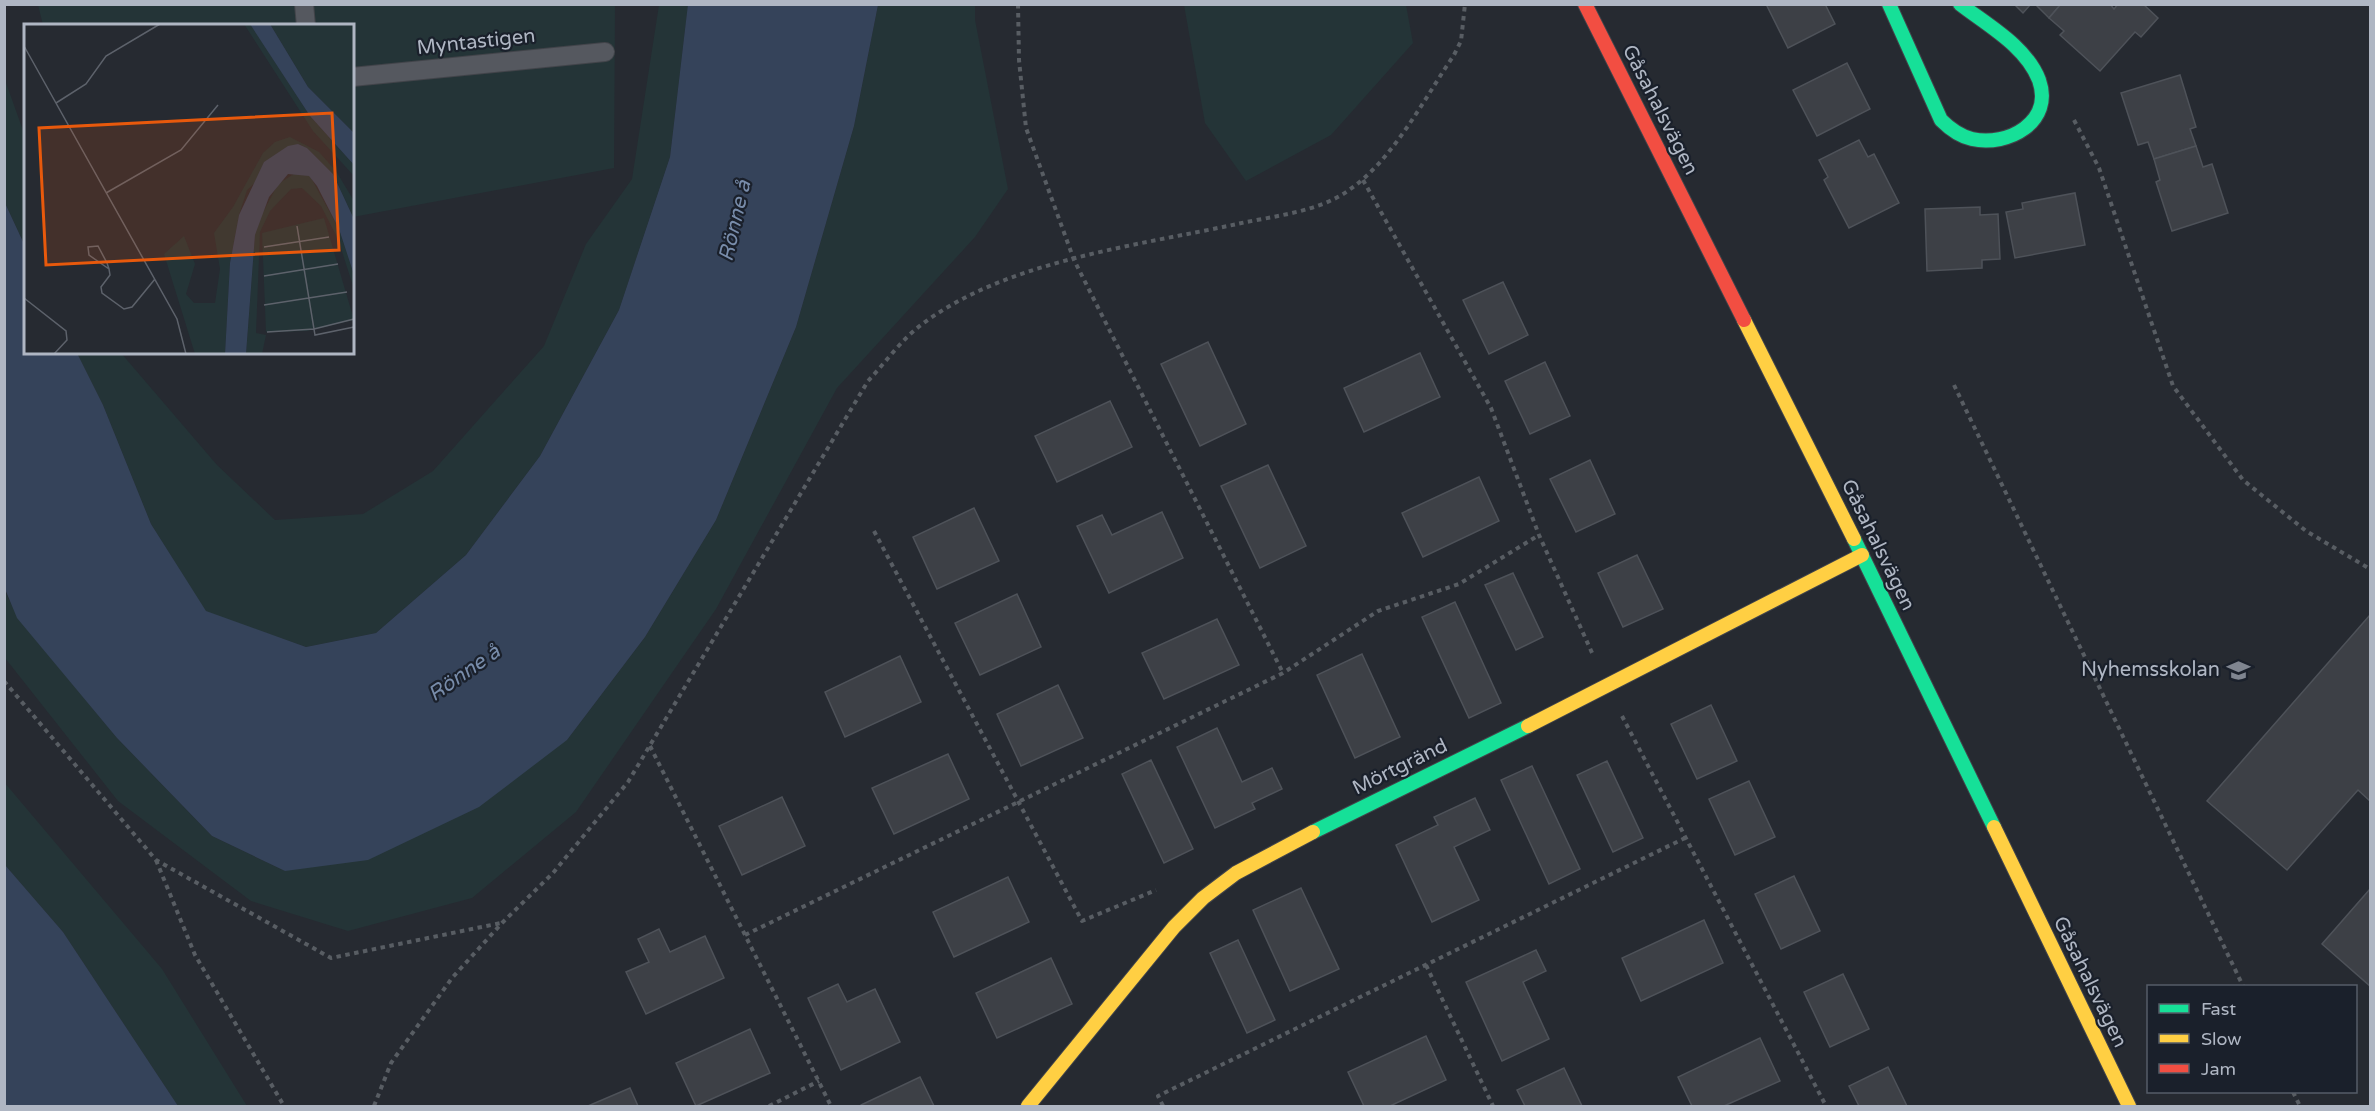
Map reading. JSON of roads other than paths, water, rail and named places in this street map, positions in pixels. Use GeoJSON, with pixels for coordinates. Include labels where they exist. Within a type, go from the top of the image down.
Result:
{"type":"FeatureCollection","features":[{"type":"Feature","properties":{"kind":"street","name":"Gåsahalsvägen"},"geometry":{"type":"LineString","coordinates":[[1585,4],[1862,555],[2129,1107]]}},
{"type":"Feature","properties":{"kind":"street"},"geometry":{"type":"LineString","coordinates":[[1889,4],[1941,120],[1950,130],[1979,141],[2004,138],[2027,129],[2040,113],[2041,91],[2038,78],[2001,35],[1960,4]]}},
{"type":"Feature","properties":{"kind":"street","name":"Mörtgränd"},"geometry":{"type":"LineString","coordinates":[[1028,1107],[1174,927],[1203,898],[1236,873],[1329,823],[1607,687],[1862,555]]}},
{"type":"Feature","properties":{"kind":"lane"},"geometry":{"type":"LineString","coordinates":[[304,4],[306,24]]}},
{"type":"Feature","properties":{"kind":"lane","name":"Myntastigen"},"geometry":{"type":"LineString","coordinates":[[354,77],[605,52]]}},
{"type":"Feature","properties":{"kind":"water","name":"Rönne å"},"geometry":{"type":"Polygon","coordinates":[[[688,4],[878,5],[854,126],[796,327],[716,520],[645,637],[567,740],[479,807],[368,860],[285,871],[212,836],[117,738],[17,618],[5,589],[5,203],[24,244],[24,354],[78,354],[103,405],[151,524],[206,611],[306,647],[376,633],[466,555],[540,456],[619,310],[670,157],[688,4]]]}},
{"type":"Feature","properties":{"kind":"water"},"geometry":{"type":"Polygon","coordinates":[[[5,865],[63,932],[178,1106],[5,1106],[5,865]]]}},
{"type":"Feature","properties":{"kind":"place","name":"Nyhemsskolan"},"geometry":{"type":"Point","coordinates":[2238,670]}}]}
